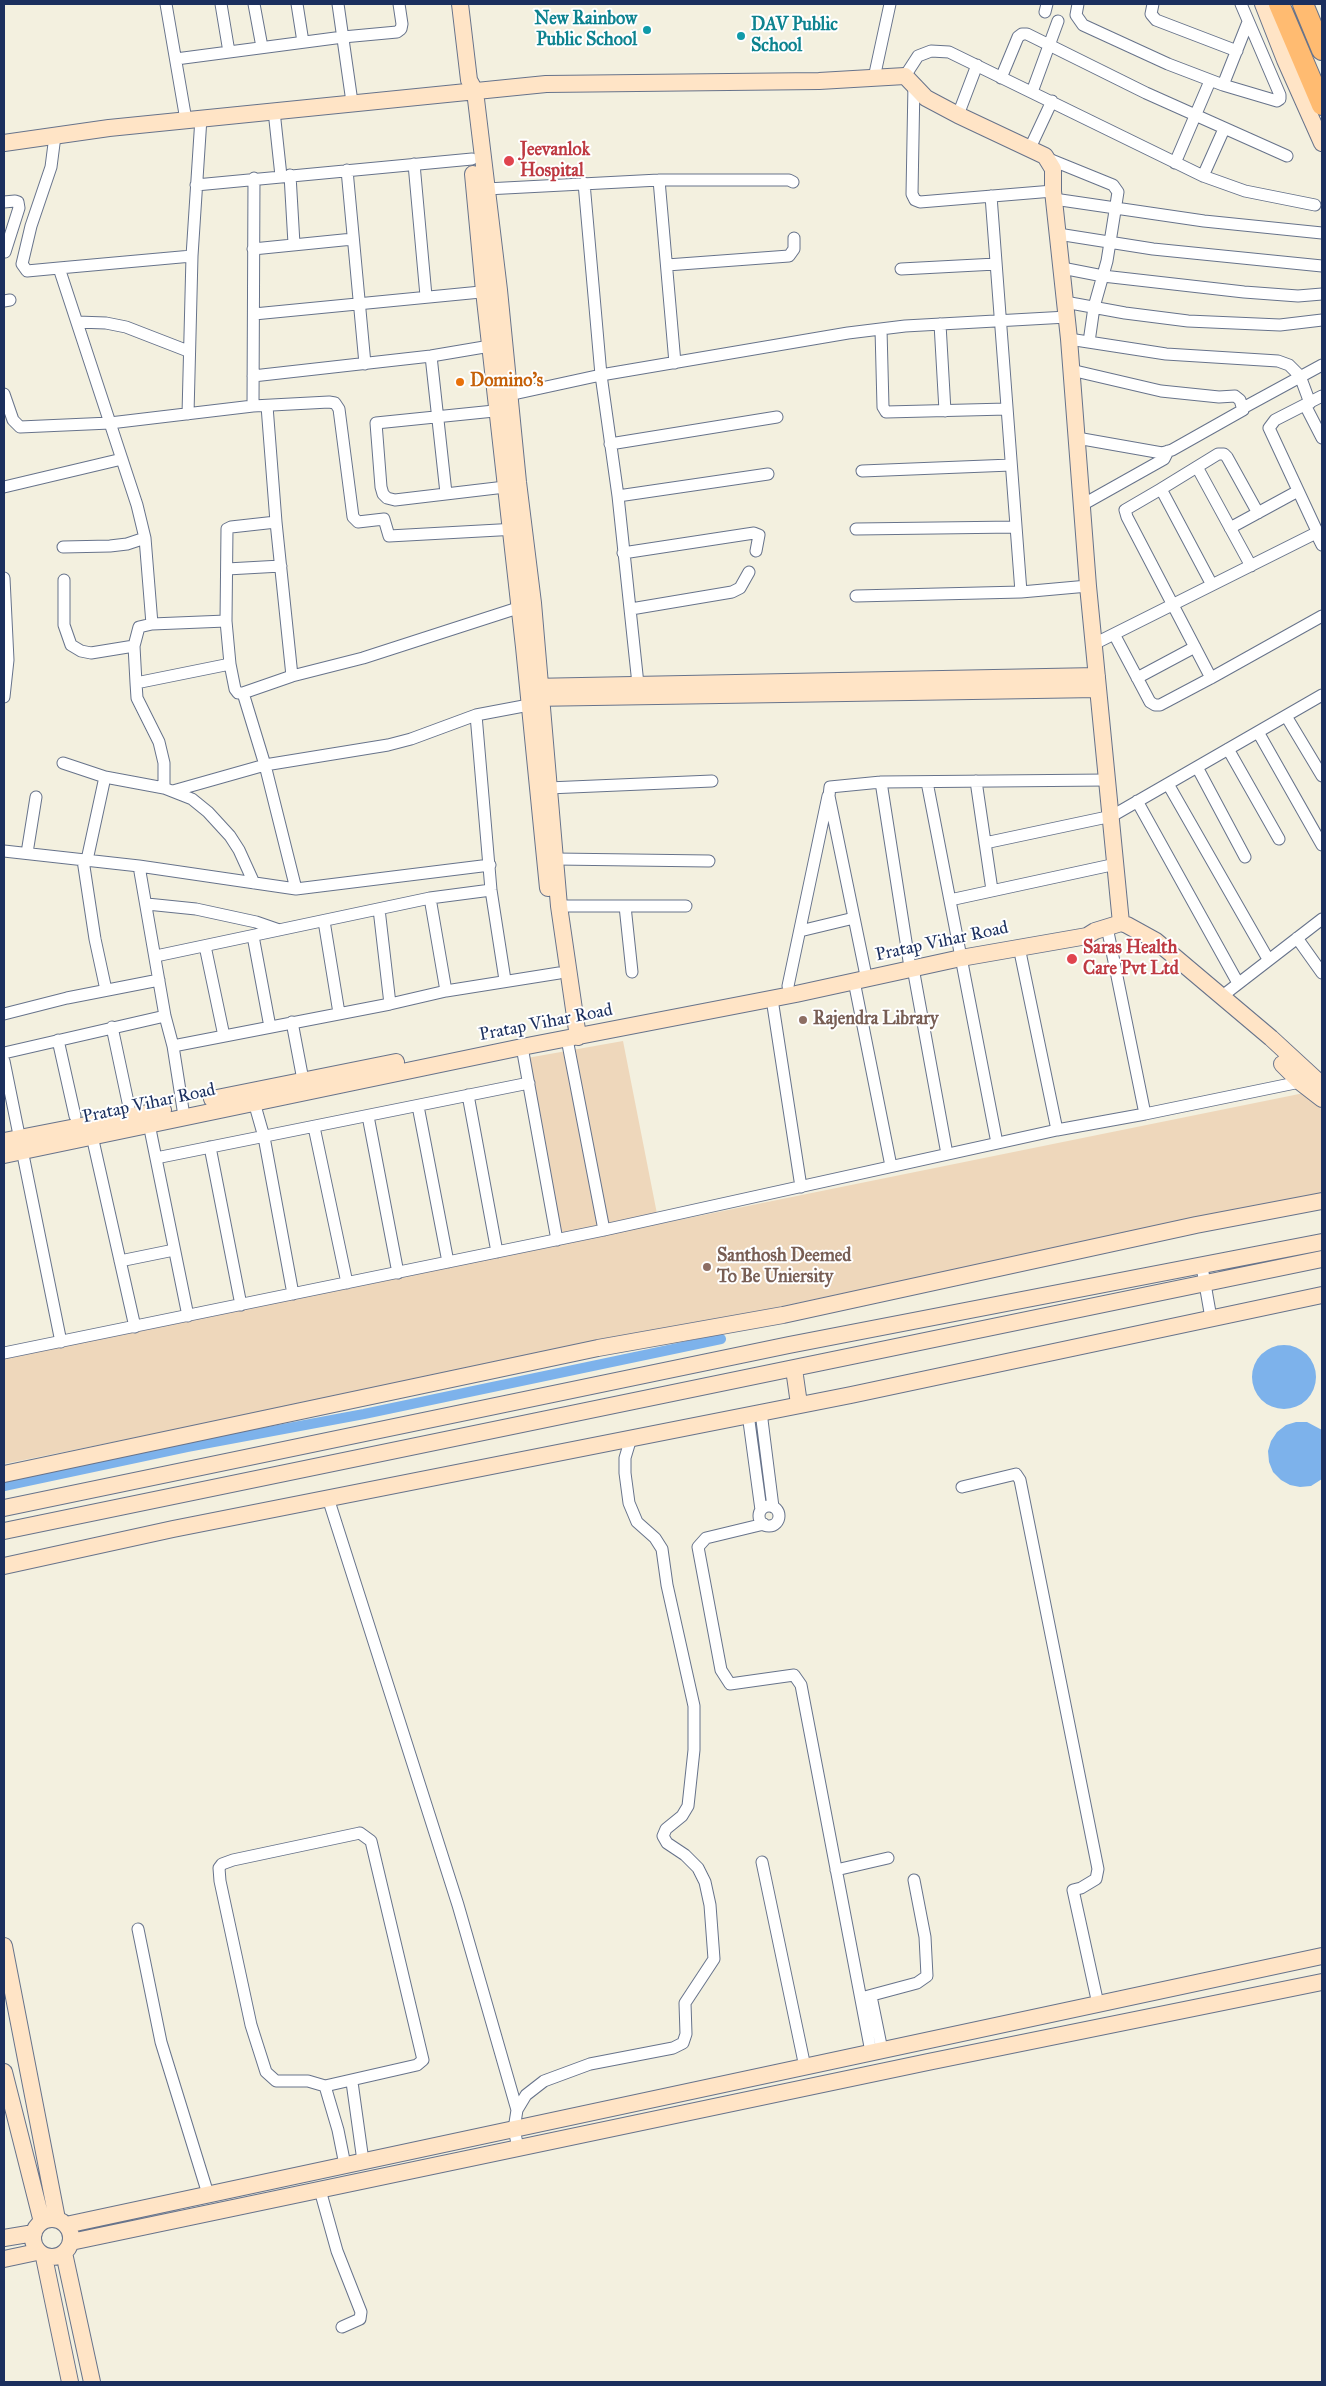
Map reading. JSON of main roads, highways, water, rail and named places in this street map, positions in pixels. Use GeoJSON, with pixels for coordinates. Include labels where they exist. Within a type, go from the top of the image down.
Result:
{"type":"FeatureCollection","features":[{"type":"Feature","properties":{"kind":"highway"},"geometry":{"type":"LineString","coordinates":[[1279,4],[1322,105]]}},
{"type":"Feature","properties":{"kind":"highway"},"geometry":{"type":"LineString","coordinates":[[1303,4],[1322,50]]}},
{"type":"Feature","properties":{"kind":"water"},"geometry":{"type":"Polygon","coordinates":[[[1278,1345],[1290,1345],[1307,1354],[1314,1365],[1316,1377],[1314,1389],[1307,1400],[1290,1409],[1278,1409],[1266,1404],[1257,1395],[1252,1383],[1252,1371],[1257,1359],[1266,1350],[1278,1345]]]}},
{"type":"Feature","properties":{"kind":"water"},"geometry":{"type":"Polygon","coordinates":[[[1296,1422],[1307,1422],[1322,1430],[1322,1479],[1311,1486],[1300,1487],[1290,1485],[1281,1480],[1273,1472],[1269,1462],[1268,1451],[1271,1441],[1277,1432],[1286,1425],[1296,1422]]]}},
{"type":"Feature","properties":{"kind":"waterway"},"geometry":{"type":"LineString","coordinates":[[4,1486],[187,1447],[364,1414],[721,1339]]}},
{"type":"Feature","properties":{"kind":"place","name":"New Rainbow Public School"},"geometry":{"type":"Point","coordinates":[647,30]}},
{"type":"Feature","properties":{"kind":"place","name":"DAV Public School"},"geometry":{"type":"Point","coordinates":[741,36]}},
{"type":"Feature","properties":{"kind":"place","name":"Jeevanlok Hospital"},"geometry":{"type":"Point","coordinates":[509,161]}},
{"type":"Feature","properties":{"kind":"place","name":"Domino's"},"geometry":{"type":"Point","coordinates":[460,382]}},
{"type":"Feature","properties":{"kind":"place","name":"Saras Health Care Pvt Ltd"},"geometry":{"type":"Point","coordinates":[1072,959]}},
{"type":"Feature","properties":{"kind":"place","name":"Rajendra Library"},"geometry":{"type":"Point","coordinates":[803,1020]}},
{"type":"Feature","properties":{"kind":"place","name":"Santhosh Deemed To Be Uniersity"},"geometry":{"type":"Point","coordinates":[707,1267]}}]}
